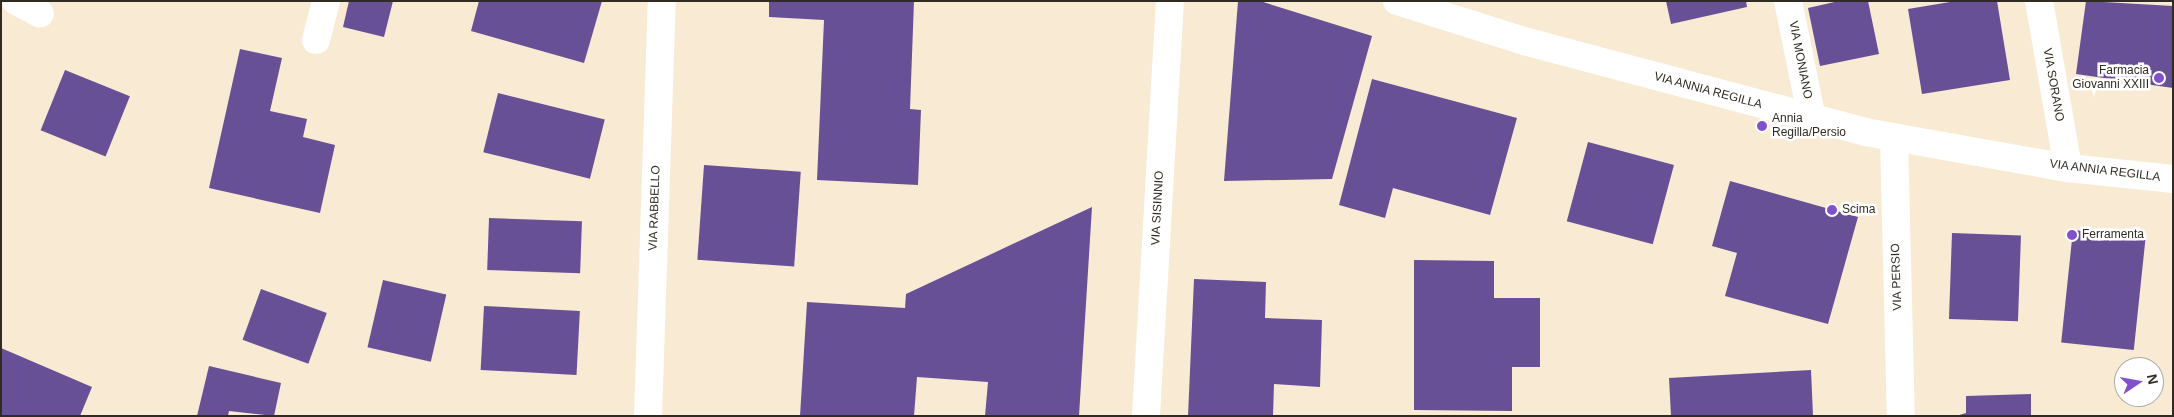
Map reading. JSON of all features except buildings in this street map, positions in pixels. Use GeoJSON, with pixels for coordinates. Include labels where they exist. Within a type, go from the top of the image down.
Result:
{"type":"FeatureCollection","features":[{"type":"Feature","properties":{"kind":"street"},"geometry":{"type":"LineString","coordinates":[[16,1],[40,14]]}},
{"type":"Feature","properties":{"kind":"street"},"geometry":{"type":"LineString","coordinates":[[316,40],[326,1]]}},
{"type":"Feature","properties":{"kind":"street","name":"VIA RABBELLO"},"geometry":{"type":"LineString","coordinates":[[648,416],[662,1]]}},
{"type":"Feature","properties":{"kind":"street","name":"VIA SISINNIO"},"geometry":{"type":"LineString","coordinates":[[1146,416],[1170,1]]}},
{"type":"Feature","properties":{"kind":"street","name":"VIA ANNIA REGILLA"},"geometry":{"type":"LineString","coordinates":[[1397,1],[1524,41],[1812,119],[1894,138],[2068,168],[2173,180]]}},
{"type":"Feature","properties":{"kind":"street","name":"VIA MONIANO"},"geometry":{"type":"LineString","coordinates":[[1788,1],[1812,119]]}},
{"type":"Feature","properties":{"kind":"street","name":"VIA SORANO"},"geometry":{"type":"LineString","coordinates":[[2039,1],[2068,168]]}},
{"type":"Feature","properties":{"kind":"street","name":"VIA PERSIO"},"geometry":{"type":"LineString","coordinates":[[1894,138],[1901,416]]}},
{"type":"Feature","properties":{"kind":"place","name":"Farmacia Giovanni XXIII"},"geometry":{"type":"Point","coordinates":[2159,78]}},
{"type":"Feature","properties":{"kind":"place","name":"Annia Regilla/Persio"},"geometry":{"type":"Point","coordinates":[1762,126]}},
{"type":"Feature","properties":{"kind":"place","name":"Scima"},"geometry":{"type":"Point","coordinates":[1832,210]}},
{"type":"Feature","properties":{"kind":"place","name":"Ferramenta"},"geometry":{"type":"Point","coordinates":[2072,235]}}]}
